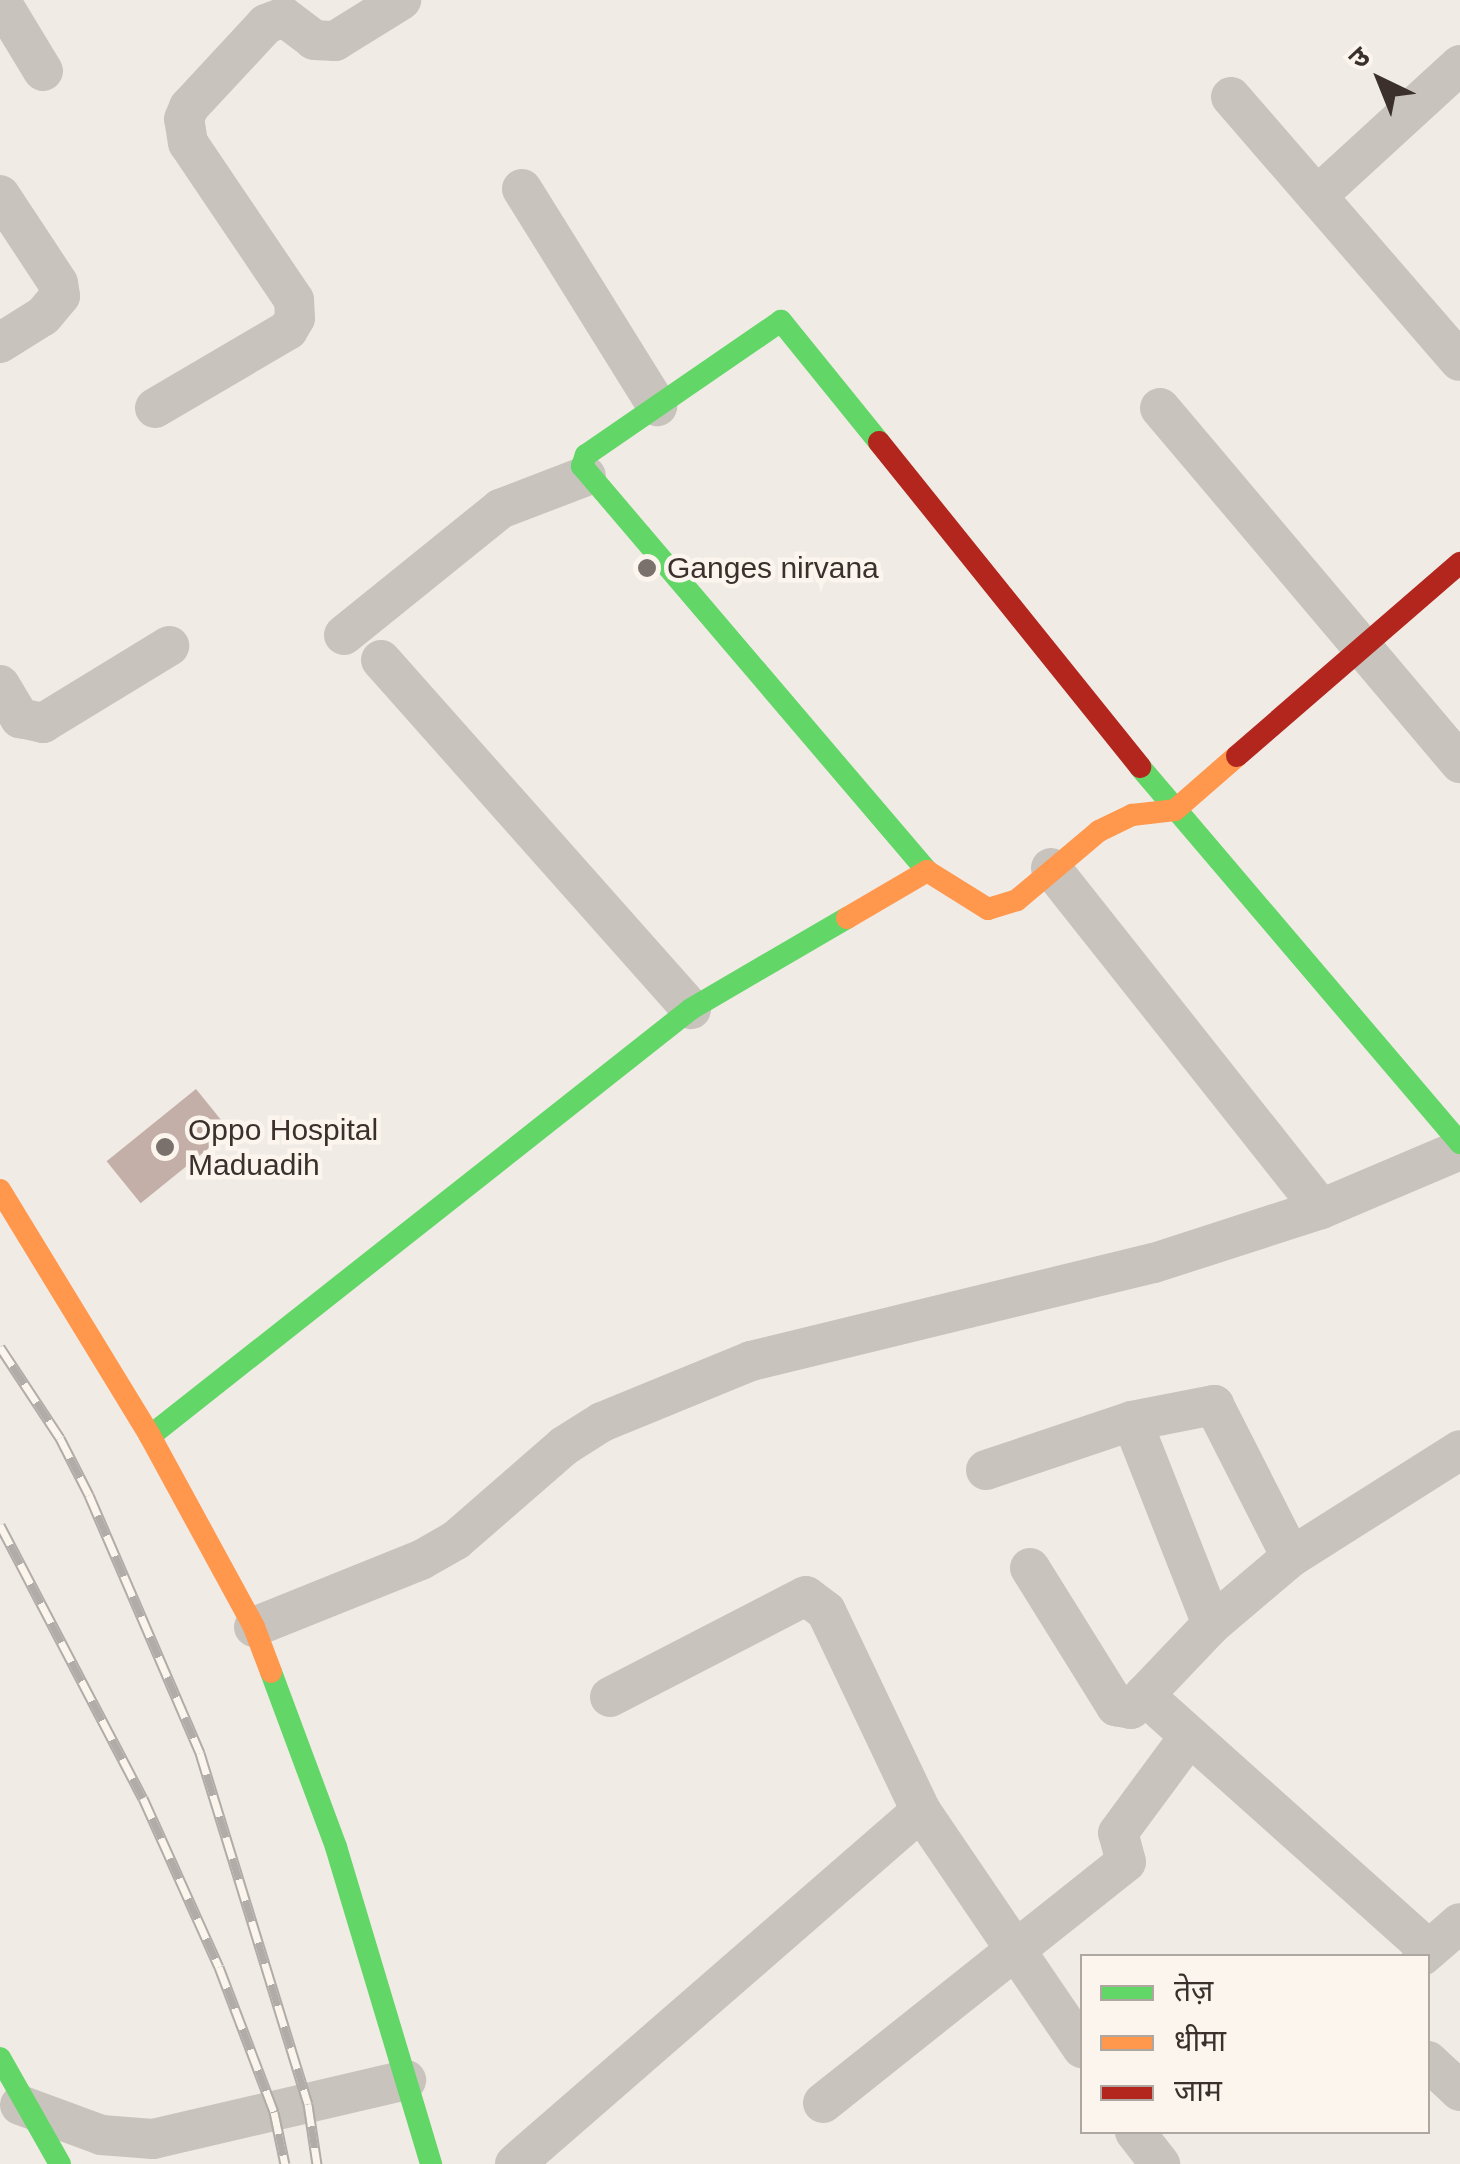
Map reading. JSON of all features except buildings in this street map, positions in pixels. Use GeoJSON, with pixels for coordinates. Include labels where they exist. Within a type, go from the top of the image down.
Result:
{"type":"FeatureCollection","features":[{"type":"Feature","properties":{"kind":"street"},"geometry":{"type":"LineString","coordinates":[[0,0],[43,71]]}},
{"type":"Feature","properties":{"kind":"street"},"geometry":{"type":"LineString","coordinates":[[156,408],[288,330],[295,318],[294,300],[188,143],[184,120],[190,107],[266,24],[284,17],[314,40],[335,40],[400,0]]}},
{"type":"Feature","properties":{"kind":"street"},"geometry":{"type":"LineString","coordinates":[[1317,196],[1460,66]]}},
{"type":"Feature","properties":{"kind":"street"},"geometry":{"type":"LineString","coordinates":[[1232,98],[1460,362]]}},
{"type":"Feature","properties":{"kind":"street"},"geometry":{"type":"LineString","coordinates":[[522,190],[657,406]]}},
{"type":"Feature","properties":{"kind":"street"},"geometry":{"type":"LineString","coordinates":[[0,196],[60,296],[43,316],[0,343]]}},
{"type":"Feature","properties":{"kind":"street"},"geometry":{"type":"LineString","coordinates":[[254,1627],[421,1560],[456,1540],[564,1446],[602,1422],[751,1361],[1154,1263],[1320,1209],[1460,1146],[1174,810],[781,321],[586,455],[586,476],[928,871],[988,909],[1017,900],[1098,831],[1132,815],[1174,810],[1460,563]]}},
{"type":"Feature","properties":{"kind":"street"},"geometry":{"type":"LineString","coordinates":[[1160,408],[1460,763]]}},
{"type":"Feature","properties":{"kind":"street"},"geometry":{"type":"LineString","coordinates":[[344,635],[500,509],[586,476]]}},
{"type":"Feature","properties":{"kind":"street"},"geometry":{"type":"LineString","coordinates":[[0,685],[20,718],[43,723],[169,646]]}},
{"type":"Feature","properties":{"kind":"street"},"geometry":{"type":"LineString","coordinates":[[380,660],[691,1009]]}},
{"type":"Feature","properties":{"kind":"street"},"geometry":{"type":"LineString","coordinates":[[1051,868],[1320,1209]]}},
{"type":"Feature","properties":{"kind":"street"},"geometry":{"type":"LineString","coordinates":[[150,1436],[396,1234],[691,1009],[928,871]]}},
{"type":"Feature","properties":{"kind":"street"},"geometry":{"type":"LineString","coordinates":[[0,1190],[150,1436],[254,1627],[336,1847],[431,2164]]}},
{"type":"Feature","properties":{"kind":"street"},"geometry":{"type":"LineString","coordinates":[[986,1470],[1132,1421],[1214,1405],[1291,1557]]}},
{"type":"Feature","properties":{"kind":"street"},"geometry":{"type":"LineString","coordinates":[[1132,1421],[1212,1624]]}},
{"type":"Feature","properties":{"kind":"street"},"geometry":{"type":"LineString","coordinates":[[1030,1568],[1116,1706],[1131,1709],[1212,1624],[1291,1557],[1460,1450]]}},
{"type":"Feature","properties":{"kind":"street"},"geometry":{"type":"LineString","coordinates":[[610,1697],[806,1596],[826,1611],[921,1812],[1018,1948],[1080,2045]]}},
{"type":"Feature","properties":{"kind":"street"},"geometry":{"type":"LineString","coordinates":[[1144,1694],[1425,1953],[1460,1923]]}},
{"type":"Feature","properties":{"kind":"street"},"geometry":{"type":"LineString","coordinates":[[823,2102],[1126,1862],[1118,1832],[1188,1738]]}},
{"type":"Feature","properties":{"kind":"street"},"geometry":{"type":"LineString","coordinates":[[515,2164],[921,1812]]}},
{"type":"Feature","properties":{"kind":"street"},"geometry":{"type":"LineString","coordinates":[[0,2058],[66,2145]]}},
{"type":"Feature","properties":{"kind":"street"},"geometry":{"type":"LineString","coordinates":[[1430,2063],[1460,2091]]}},
{"type":"Feature","properties":{"kind":"street"},"geometry":{"type":"LineString","coordinates":[[66,2145],[194,2135],[406,2080]]}},
{"type":"Feature","properties":{"kind":"street"},"geometry":{"type":"LineString","coordinates":[[0,2092],[39,2117],[66,2145],[115,2164]]}},
{"type":"Feature","properties":{"kind":"railway"},"geometry":{"type":"LineString","coordinates":[[0,1347],[60,1438],[89,1495],[200,1753],[308,2104],[317,2164]]}},
{"type":"Feature","properties":{"kind":"railway"},"geometry":{"type":"LineString","coordinates":[[0,1525],[143,1798],[219,1967],[274,2112],[285,2164]]}},
{"type":"Feature","properties":{"kind":"traffic: fast"},"geometry":{"type":"LineString","coordinates":[[879,442],[781,321],[586,455],[582,466],[927,871]]}},
{"type":"Feature","properties":{"kind":"traffic: fast"},"geometry":{"type":"LineString","coordinates":[[1140,767],[1460,1143]]}},
{"type":"Feature","properties":{"kind":"traffic: fast"},"geometry":{"type":"LineString","coordinates":[[150,1436],[691,1009],[847,918]]}},
{"type":"Feature","properties":{"kind":"traffic: fast"},"geometry":{"type":"LineString","coordinates":[[271,1672],[336,1847],[431,2164]]}},
{"type":"Feature","properties":{"kind":"traffic: fast"},"geometry":{"type":"LineString","coordinates":[[0,2058],[60,2164]]}},
{"type":"Feature","properties":{"kind":"traffic: slow"},"geometry":{"type":"LineString","coordinates":[[847,918],[927,871],[988,909],[1017,900],[1099,831],[1132,815],[1175,810],[1237,756]]}},
{"type":"Feature","properties":{"kind":"traffic: slow"},"geometry":{"type":"LineString","coordinates":[[0,1190],[150,1436],[254,1627],[271,1672]]}},
{"type":"Feature","properties":{"kind":"traffic: jam"},"geometry":{"type":"LineString","coordinates":[[879,442],[1140,767]]}},
{"type":"Feature","properties":{"kind":"traffic: jam"},"geometry":{"type":"LineString","coordinates":[[1237,756],[1460,563]]}},
{"type":"Feature","properties":{"kind":"place","name":"Ganges nirvana"},"geometry":{"type":"Point","coordinates":[647,568]}},
{"type":"Feature","properties":{"kind":"place","name":"Oppo Hospital Maduadih"},"geometry":{"type":"Point","coordinates":[165,1147]}}]}
